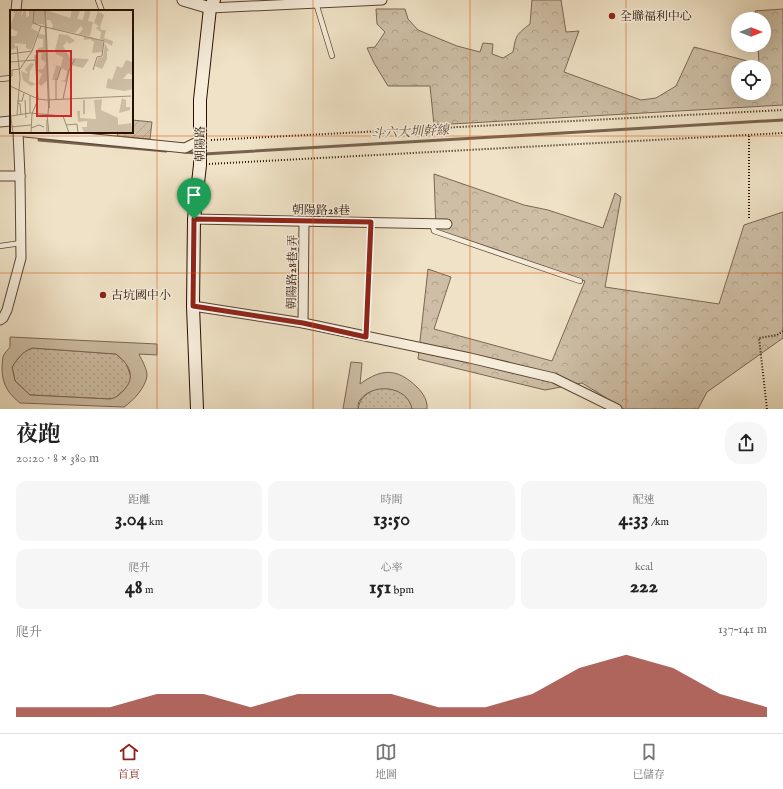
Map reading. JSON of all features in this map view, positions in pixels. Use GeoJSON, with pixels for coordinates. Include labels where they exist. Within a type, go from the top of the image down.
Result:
{"type":"FeatureCollection","features":[{"type":"Feature","properties":{"kind":"main road","name":"朝陽路"},"geometry":{"type":"LineString","coordinates":[[196,409],[193,306],[194,219],[200,164],[200,100],[212,4]]}},
{"type":"Feature","properties":{"kind":"street"},"geometry":{"type":"LineString","coordinates":[[16,10],[17,0]]}},
{"type":"Feature","properties":{"kind":"street"},"geometry":{"type":"LineString","coordinates":[[183,0],[212,4],[382,0]]}},
{"type":"Feature","properties":{"kind":"street"},"geometry":{"type":"LineString","coordinates":[[0,122],[10,121]]}},
{"type":"Feature","properties":{"kind":"street"},"geometry":{"type":"LineString","coordinates":[[0,320],[3,318],[7,310],[21,258],[18,133]]}},
{"type":"Feature","properties":{"kind":"street"},"geometry":{"type":"LineString","coordinates":[[35,133],[185,148],[200,141]]}},
{"type":"Feature","properties":{"kind":"street"},"geometry":{"type":"LineString","coordinates":[[0,176],[20,176]]}},
{"type":"Feature","properties":{"kind":"street","name":"朝陽路28巷"},"geometry":{"type":"LineString","coordinates":[[194,219],[447,224]]}},
{"type":"Feature","properties":{"kind":"street","name":"朝陽路28巷1弄"},"geometry":{"type":"LineString","coordinates":[[303,323],[304,222]]}},
{"type":"Feature","properties":{"kind":"street"},"geometry":{"type":"LineString","coordinates":[[193,306],[303,323],[470,358],[554,378],[617,409]]}},
{"type":"Feature","properties":{"kind":"lane"},"geometry":{"type":"LineString","coordinates":[[98,0],[102,10]]}},
{"type":"Feature","properties":{"kind":"lane"},"geometry":{"type":"LineString","coordinates":[[316,2],[332,56]]}},
{"type":"Feature","properties":{"kind":"lane"},"geometry":{"type":"LineString","coordinates":[[0,79],[10,78]]}},
{"type":"Feature","properties":{"kind":"lane"},"geometry":{"type":"LineString","coordinates":[[366,337],[371,222]]}},
{"type":"Feature","properties":{"kind":"lane"},"geometry":{"type":"LineString","coordinates":[[432,224],[434,232],[580,281]]}},
{"type":"Feature","properties":{"kind":"lane"},"geometry":{"type":"LineString","coordinates":[[0,246],[21,243]]}},
{"type":"Feature","properties":{"kind":"path"},"geometry":{"type":"LineString","coordinates":[[200,141],[783,110]]}},
{"type":"Feature","properties":{"kind":"path"},"geometry":{"type":"LineString","coordinates":[[200,164],[783,133]]}},
{"type":"Feature","properties":{"kind":"path"},"geometry":{"type":"LineString","coordinates":[[749,135],[749,218]]}},
{"type":"Feature","properties":{"kind":"path"},"geometry":{"type":"LineString","coordinates":[[767,409],[759,338],[777,335],[783,331]]}},
{"type":"Feature","properties":{"kind":"green space"},"geometry":{"type":"Polygon","coordinates":[[[532,0],[561,0],[566,32],[579,31],[564,72],[641,100],[656,98],[676,86],[694,47],[744,60],[731,60],[731,100],[771,100],[771,60],[759,60],[758,52],[771,52],[771,12],[755,11],[783,9],[783,105],[434,125],[430,86],[388,86],[367,48],[375,47],[385,32],[377,24],[376,9],[405,9],[408,19],[418,30],[457,46],[480,52],[483,43],[493,44],[492,54],[503,58],[513,52],[517,36],[530,24],[532,0]]]}},
{"type":"Feature","properties":{"kind":"green space"},"geometry":{"type":"Polygon","coordinates":[[[133,120],[152,122],[150,139],[117,136],[118,133],[133,133],[133,120]]]}},
{"type":"Feature","properties":{"kind":"green space"},"geometry":{"type":"Polygon","coordinates":[[[434,174],[524,205],[548,210],[603,228],[615,193],[621,197],[605,287],[719,304],[744,225],[783,212],[783,338],[707,392],[698,409],[624,409],[582,383],[545,390],[418,359],[428,269],[451,277],[434,329],[552,361],[585,281],[436,232],[434,174]]]}},
{"type":"Feature","properties":{"kind":"green space"},"geometry":{"type":"Polygon","coordinates":[[[10,337],[157,344],[157,355],[139,354],[146,370],[146,380],[132,401],[124,407],[20,403],[10,393],[4,383],[2,371],[3,357],[10,347],[10,337]],[[32,348],[20,356],[12,367],[15,381],[30,395],[110,399],[119,395],[130,381],[130,371],[128,366],[116,354],[32,348]]]}},
{"type":"Feature","properties":{"kind":"green space"},"geometry":{"type":"Polygon","coordinates":[[[32,348],[116,354],[126,363],[131,377],[129,384],[115,398],[110,399],[30,395],[15,381],[12,367],[20,356],[32,348]]]}},
{"type":"Feature","properties":{"kind":"green space"},"geometry":{"type":"Polygon","coordinates":[[[351,362],[362,363],[360,384],[375,375],[382,373],[396,373],[403,376],[417,387],[425,397],[427,409],[412,409],[409,401],[404,395],[397,391],[381,389],[366,394],[359,401],[358,409],[343,409],[351,362]]]}},
{"type":"Feature","properties":{"kind":"green space"},"geometry":{"type":"Polygon","coordinates":[[[378,388],[400,392],[411,403],[412,409],[358,409],[362,398],[378,388]]]}},
{"type":"Feature","properties":{"kind":"waterway","name":"斗六大圳幹線"},"geometry":{"type":"LineString","coordinates":[[204,154],[783,120]]}},
{"type":"Feature","properties":{"kind":"waterway","name":"斗六大圳幹線"},"geometry":{"type":"LineString","coordinates":[[39,140],[166,151]]}},
{"type":"Feature","properties":{"kind":"waterway","name":"斗六大圳幹線"},"geometry":{"type":"LineString","coordinates":[[184,152],[196,153]]}},
{"type":"Feature","properties":{"kind":"place","name":"全聯福利中心"},"geometry":{"type":"Point","coordinates":[612,16]}},
{"type":"Feature","properties":{"kind":"place","name":"古坑國中小"},"geometry":{"type":"Point","coordinates":[103,295]}},
{"type":"Feature","properties":{"kind":"route"},"geometry":{"type":"LineString","coordinates":[[194,219],[371,222],[366,337],[303,323],[193,306],[194,219]]}}]}
